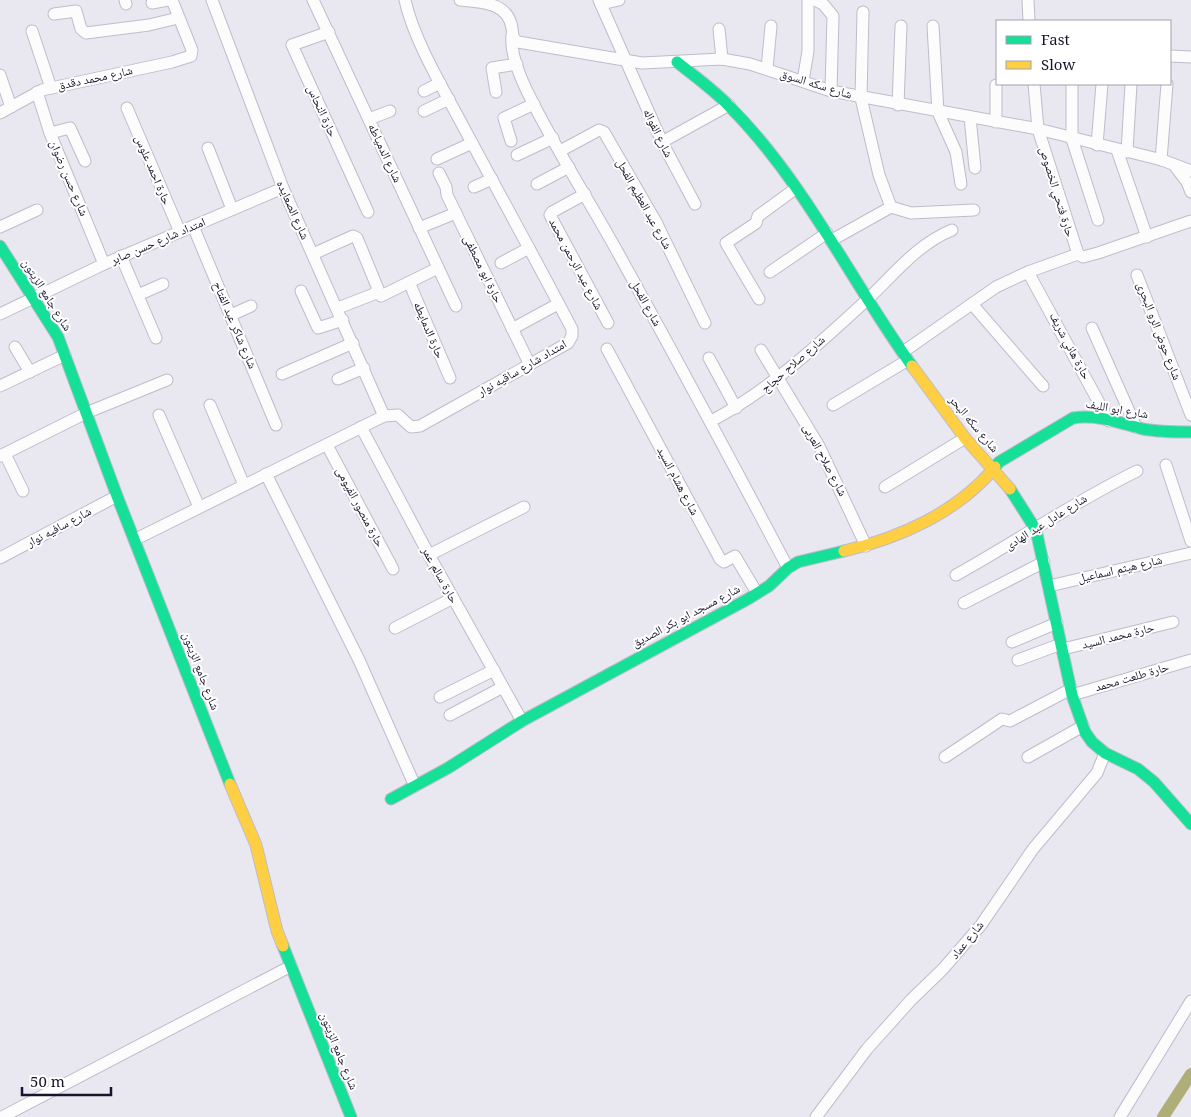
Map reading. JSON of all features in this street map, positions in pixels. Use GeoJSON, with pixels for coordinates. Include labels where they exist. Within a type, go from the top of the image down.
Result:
{"type":"FeatureCollection","features":[{"type":"Feature","properties":{"kind":"street"},"geometry":{"type":"LineString","coordinates":[[152,2],[168,0]]}},
{"type":"Feature","properties":{"kind":"street"},"geometry":{"type":"LineString","coordinates":[[54,14],[76,11],[81,29],[86,32],[149,25],[178,18],[172,0]]}},
{"type":"Feature","properties":{"kind":"street","name":"شارع الصعايده"},"geometry":{"type":"LineString","coordinates":[[212,0],[283,188],[338,308],[384,416]]}},
{"type":"Feature","properties":{"kind":"street","name":"شارع الدمياطه"},"geometry":{"type":"LineString","coordinates":[[313,0],[456,306]]}},
{"type":"Feature","properties":{"kind":"street","name":"امتداد شارع ساقيه نوار"},"geometry":{"type":"LineString","coordinates":[[384,416],[398,415],[411,427],[420,426],[568,343],[572,336],[572,329],[440,83],[408,14],[405,0]]}},
{"type":"Feature","properties":{"kind":"street"},"geometry":{"type":"LineString","coordinates":[[460,0],[485,1],[503,8],[509,17],[512,35]]}},
{"type":"Feature","properties":{"kind":"street"},"geometry":{"type":"LineString","coordinates":[[600,2],[619,0]]}},
{"type":"Feature","properties":{"kind":"street"},"geometry":{"type":"LineString","coordinates":[[803,81],[808,51],[808,0]]}},
{"type":"Feature","properties":{"kind":"street"},"geometry":{"type":"LineString","coordinates":[[815,0],[823,4],[834,16],[832,91]]}},
{"type":"Feature","properties":{"kind":"street"},"geometry":{"type":"LineString","coordinates":[[1028,0],[1029,20]]}},
{"type":"Feature","properties":{"kind":"street","name":"شارع الفواله"},"geometry":{"type":"LineString","coordinates":[[600,2],[624,60],[662,142],[695,204]]}},
{"type":"Feature","properties":{"kind":"street"},"geometry":{"type":"LineString","coordinates":[[864,12],[860,98],[879,175],[891,208]]}},
{"type":"Feature","properties":{"kind":"street","name":"شارع محمد دقدق"},"geometry":{"type":"LineString","coordinates":[[0,113],[38,92],[51,88],[189,57],[193,53],[178,18]]}},
{"type":"Feature","properties":{"kind":"street"},"geometry":{"type":"LineString","coordinates":[[767,68],[771,26]]}},
{"type":"Feature","properties":{"kind":"street"},"geometry":{"type":"LineString","coordinates":[[898,105],[900,26]]}},
{"type":"Feature","properties":{"kind":"street"},"geometry":{"type":"LineString","coordinates":[[933,26],[938,112],[956,152],[961,184]]}},
{"type":"Feature","properties":{"kind":"street"},"geometry":{"type":"LineString","coordinates":[[719,29],[722,59]]}},
{"type":"Feature","properties":{"kind":"street"},"geometry":{"type":"LineString","coordinates":[[32,31],[51,88]]}},
{"type":"Feature","properties":{"kind":"street","name":"حارة النحاس"},"geometry":{"type":"LineString","coordinates":[[328,32],[292,45],[368,212]]}},
{"type":"Feature","properties":{"kind":"street","name":"شارع سكه السوق"},"geometry":{"type":"LineString","coordinates":[[512,35],[518,42],[624,60],[649,63],[722,59],[767,68],[832,91],[860,98],[1038,129],[1161,160],[1191,171]]}},
{"type":"Feature","properties":{"kind":"street","name":"شارع الفحل"},"geometry":{"type":"LineString","coordinates":[[512,35],[511,43],[516,64],[534,104],[710,421],[788,568]]}},
{"type":"Feature","properties":{"kind":"street"},"geometry":{"type":"LineString","coordinates":[[1171,56],[1191,57]]}},
{"type":"Feature","properties":{"kind":"street","name":"شارع سكه البحر"},"geometry":{"type":"LineString","coordinates":[[677,62],[730,105],[777,161],[829,236],[906,356],[966,438],[994,468],[1023,506],[1036,530],[1072,692],[1083,726],[1092,742],[1105,752],[1138,769],[1154,782],[1191,824]]}},
{"type":"Feature","properties":{"kind":"street"},"geometry":{"type":"LineString","coordinates":[[496,92],[492,68],[516,64]]}},
{"type":"Feature","properties":{"kind":"street"},"geometry":{"type":"LineString","coordinates":[[0,75],[11,107]]}},
{"type":"Feature","properties":{"kind":"street"},"geometry":{"type":"LineString","coordinates":[[424,91],[440,83]]}},
{"type":"Feature","properties":{"kind":"street"},"geometry":{"type":"LineString","coordinates":[[996,85],[996,122]]}},
{"type":"Feature","properties":{"kind":"street","name":"حارة فتحي الخصوص"},"geometry":{"type":"LineString","coordinates":[[1034,85],[1038,129],[1078,254]]}},
{"type":"Feature","properties":{"kind":"street"},"geometry":{"type":"LineString","coordinates":[[1072,85],[1072,139],[1098,220]]}},
{"type":"Feature","properties":{"kind":"street"},"geometry":{"type":"LineString","coordinates":[[1097,145],[1102,85]]}},
{"type":"Feature","properties":{"kind":"street"},"geometry":{"type":"LineString","coordinates":[[1131,85],[1122,151],[1147,237]]}},
{"type":"Feature","properties":{"kind":"street"},"geometry":{"type":"LineString","coordinates":[[1161,160],[1167,85]]}},
{"type":"Feature","properties":{"kind":"street","name":"شارع حسن رضوان"},"geometry":{"type":"LineString","coordinates":[[38,92],[50,133],[104,264]]}},
{"type":"Feature","properties":{"kind":"street"},"geometry":{"type":"LineString","coordinates":[[424,111],[449,99]]}},
{"type":"Feature","properties":{"kind":"street"},"geometry":{"type":"LineString","coordinates":[[511,141],[504,118],[534,104]]}},
{"type":"Feature","properties":{"kind":"street"},"geometry":{"type":"LineString","coordinates":[[662,142],[730,105]]}},
{"type":"Feature","properties":{"kind":"street","name":"حارة احمد علوس"},"geometry":{"type":"LineString","coordinates":[[127,108],[180,232]]}},
{"type":"Feature","properties":{"kind":"street"},"geometry":{"type":"LineString","coordinates":[[369,119],[390,111]]}},
{"type":"Feature","properties":{"kind":"street"},"geometry":{"type":"LineString","coordinates":[[970,118],[975,168]]}},
{"type":"Feature","properties":{"kind":"street"},"geometry":{"type":"LineString","coordinates":[[50,133],[70,128],[85,162]]}},
{"type":"Feature","properties":{"kind":"street","name":"شارع عبد العظيم الفحل"},"geometry":{"type":"LineString","coordinates":[[560,150],[598,130],[604,132],[656,222],[704,323]]}},
{"type":"Feature","properties":{"kind":"street"},"geometry":{"type":"LineString","coordinates":[[516,155],[553,138]]}},
{"type":"Feature","properties":{"kind":"street"},"geometry":{"type":"LineString","coordinates":[[436,159],[472,143]]}},
{"type":"Feature","properties":{"kind":"street"},"geometry":{"type":"LineString","coordinates":[[208,148],[232,209]]}},
{"type":"Feature","properties":{"kind":"street"},"geometry":{"type":"LineString","coordinates":[[1174,165],[1187,182],[1191,192]]}},
{"type":"Feature","properties":{"kind":"street"},"geometry":{"type":"LineString","coordinates":[[537,184],[569,167]]}},
{"type":"Feature","properties":{"kind":"street","name":"حارة ابو مصطفى"},"geometry":{"type":"LineString","coordinates":[[439,173],[456,213],[530,365]]}},
{"type":"Feature","properties":{"kind":"street"},"geometry":{"type":"LineString","coordinates":[[474,187],[492,179]]}},
{"type":"Feature","properties":{"kind":"street","name":"امتداد شارع حسن صابر"},"geometry":{"type":"LineString","coordinates":[[0,314],[121,256],[283,188]]}},
{"type":"Feature","properties":{"kind":"street"},"geometry":{"type":"LineString","coordinates":[[759,299],[726,242],[756,223],[758,216],[795,189]]}},
{"type":"Feature","properties":{"kind":"street","name":"شارع عبد الرحمن محمد"},"geometry":{"type":"LineString","coordinates":[[585,194],[552,212],[550,215],[608,323]]}},
{"type":"Feature","properties":{"kind":"street"},"geometry":{"type":"LineString","coordinates":[[770,272],[829,236],[891,208],[911,213],[974,210]]}},
{"type":"Feature","properties":{"kind":"street"},"geometry":{"type":"LineString","coordinates":[[0,227],[37,210]]}},
{"type":"Feature","properties":{"kind":"street"},"geometry":{"type":"LineString","coordinates":[[419,228],[456,213]]}},
{"type":"Feature","properties":{"kind":"street"},"geometry":{"type":"LineString","coordinates":[[833,405],[906,356],[996,287],[1028,272],[1078,254],[1083,257],[1098,253],[1191,221]]}},
{"type":"Feature","properties":{"kind":"street","name":"شارع شاكر عبد الفتاح"},"geometry":{"type":"LineString","coordinates":[[193,226],[276,425]]}},
{"type":"Feature","properties":{"kind":"street","name":"شارع صلاح حجاج"},"geometry":{"type":"LineString","coordinates":[[710,421],[736,408],[778,378],[926,243],[952,230]]}},
{"type":"Feature","properties":{"kind":"street"},"geometry":{"type":"LineString","coordinates":[[313,254],[353,236],[357,238],[378,289],[374,294],[338,308]]}},
{"type":"Feature","properties":{"kind":"street","name":"شارع جامع الزيتون"},"geometry":{"type":"LineString","coordinates":[[0,246],[35,298],[58,337],[117,496],[136,539],[228,781],[256,845],[275,923],[351,1117]]}},
{"type":"Feature","properties":{"kind":"street"},"geometry":{"type":"LineString","coordinates":[[501,262],[529,248]]}},
{"type":"Feature","properties":{"kind":"street"},"geometry":{"type":"LineString","coordinates":[[121,256],[156,338]]}},
{"type":"Feature","properties":{"kind":"street"},"geometry":{"type":"LineString","coordinates":[[381,296],[438,268]]}},
{"type":"Feature","properties":{"kind":"street","name":"حارة هاني شريف"},"geometry":{"type":"LineString","coordinates":[[1028,272],[1109,421]]}},
{"type":"Feature","properties":{"kind":"street","name":"شارع حوض الرو البحرى"},"geometry":{"type":"LineString","coordinates":[[1137,275],[1191,415]]}},
{"type":"Feature","properties":{"kind":"street","name":"حارة الدمايطه"},"geometry":{"type":"LineString","coordinates":[[408,282],[450,378]]}},
{"type":"Feature","properties":{"kind":"street"},"geometry":{"type":"LineString","coordinates":[[138,295],[163,284]]}},
{"type":"Feature","properties":{"kind":"street"},"geometry":{"type":"LineString","coordinates":[[301,291],[319,329],[343,320]]}},
{"type":"Feature","properties":{"kind":"street"},"geometry":{"type":"LineString","coordinates":[[512,329],[558,304]]}},
{"type":"Feature","properties":{"kind":"street"},"geometry":{"type":"LineString","coordinates":[[972,304],[1043,386]]}},
{"type":"Feature","properties":{"kind":"street"},"geometry":{"type":"LineString","coordinates":[[231,315],[251,306]]}},
{"type":"Feature","properties":{"kind":"street"},"geometry":{"type":"LineString","coordinates":[[1092,328],[1136,427]]}},
{"type":"Feature","properties":{"kind":"street"},"geometry":{"type":"LineString","coordinates":[[282,374],[353,343]]}},
{"type":"Feature","properties":{"kind":"street"},"geometry":{"type":"LineString","coordinates":[[15,346],[30,372]]}},
{"type":"Feature","properties":{"kind":"street","name":"شارع هشام السيد"},"geometry":{"type":"LineString","coordinates":[[607,349],[720,559],[724,562],[735,556],[757,593]]}},
{"type":"Feature","properties":{"kind":"street","name":"شارع صلاح العربى"},"geometry":{"type":"LineString","coordinates":[[761,350],[819,446],[866,546]]}},
{"type":"Feature","properties":{"kind":"street"},"geometry":{"type":"LineString","coordinates":[[0,386],[65,355]]}},
{"type":"Feature","properties":{"kind":"street"},"geometry":{"type":"LineString","coordinates":[[709,358],[736,408]]}},
{"type":"Feature","properties":{"kind":"street"},"geometry":{"type":"LineString","coordinates":[[338,379],[364,368]]}},
{"type":"Feature","properties":{"kind":"street"},"geometry":{"type":"LineString","coordinates":[[23,491],[2,455],[86,413],[167,380]]}},
{"type":"Feature","properties":{"kind":"street"},"geometry":{"type":"LineString","coordinates":[[210,405],[244,485]]}},
{"type":"Feature","properties":{"kind":"street"},"geometry":{"type":"LineString","coordinates":[[159,415],[199,507]]}},
{"type":"Feature","properties":{"kind":"street"},"geometry":{"type":"LineString","coordinates":[[136,539],[384,416]]}},
{"type":"Feature","properties":{"kind":"street","name":"شارع ابو الليف"},"geometry":{"type":"LineString","coordinates":[[994,468],[999,462],[1073,418],[1083,417],[1127,423],[1136,427],[1191,432]]}},
{"type":"Feature","properties":{"kind":"street","name":"حارة سالم عمر"},"geometry":{"type":"LineString","coordinates":[[361,427],[429,556],[522,721]]}},
{"type":"Feature","properties":{"kind":"street"},"geometry":{"type":"LineString","coordinates":[[885,487],[966,438]]}},
{"type":"Feature","properties":{"kind":"street","name":"حارة منصور الفيومى"},"geometry":{"type":"LineString","coordinates":[[327,445],[393,569]]}},
{"type":"Feature","properties":{"kind":"street"},"geometry":{"type":"LineString","coordinates":[[1166,465],[1191,541]]}},
{"type":"Feature","properties":{"kind":"street","name":"شارع مسجد ابو بكر الصديق"},"geometry":{"type":"LineString","coordinates":[[391,799],[448,768],[522,721],[757,593],[788,568],[809,558],[866,546],[934,518],[986,478],[994,468]]}},
{"type":"Feature","properties":{"kind":"street","name":"شارع عادل عبد الهادى"},"geometry":{"type":"LineString","coordinates":[[956,575],[1036,530],[1091,494],[1136,471]]}},
{"type":"Feature","properties":{"kind":"street"},"geometry":{"type":"LineString","coordinates":[[266,474],[359,660],[415,786]]}},
{"type":"Feature","properties":{"kind":"street","name":"شارع سافيه نوار"},"geometry":{"type":"LineString","coordinates":[[0,558],[117,496]]}},
{"type":"Feature","properties":{"kind":"street"},"geometry":{"type":"LineString","coordinates":[[429,556],[524,507]]}},
{"type":"Feature","properties":{"kind":"street","name":"شارع هيثم اسماعيل"},"geometry":{"type":"LineString","coordinates":[[1049,586],[1191,552]]}},
{"type":"Feature","properties":{"kind":"street"},"geometry":{"type":"LineString","coordinates":[[964,603],[1044,562]]}},
{"type":"Feature","properties":{"kind":"street"},"geometry":{"type":"LineString","coordinates":[[395,628],[453,598]]}},
{"type":"Feature","properties":{"kind":"street"},"geometry":{"type":"LineString","coordinates":[[1012,642],[1057,622]]}},
{"type":"Feature","properties":{"kind":"street","name":"حارة محمد السيد"},"geometry":{"type":"LineString","coordinates":[[1018,660],[1062,647],[1173,622]]}},
{"type":"Feature","properties":{"kind":"street","name":"حارة طلعت محمد"},"geometry":{"type":"LineString","coordinates":[[945,757],[1002,719],[1010,721],[1072,692],[1191,660]]}},
{"type":"Feature","properties":{"kind":"street"},"geometry":{"type":"LineString","coordinates":[[440,697],[494,670]]}},
{"type":"Feature","properties":{"kind":"street"},"geometry":{"type":"LineString","coordinates":[[450,715],[503,687]]}},
{"type":"Feature","properties":{"kind":"street"},"geometry":{"type":"LineString","coordinates":[[1028,757],[1083,726]]}},
{"type":"Feature","properties":{"kind":"street","name":"شارع عماد"},"geometry":{"type":"LineString","coordinates":[[816,1117],[867,1050],[911,1000],[943,969],[981,925],[1033,849],[1097,773],[1105,752]]}},
{"type":"Feature","properties":{"kind":"street"},"geometry":{"type":"LineString","coordinates":[[2,1117],[291,966]]}},
{"type":"Feature","properties":{"kind":"street"},"geometry":{"type":"LineString","coordinates":[[1120,1117],[1191,1001]]}},
{"type":"Feature","properties":{"kind":"waterway"},"geometry":{"type":"LineString","coordinates":[[1163,1117],[1191,1074]]}},
{"type":"Feature","properties":{"kind":"traffic: fast"},"geometry":{"type":"LineString","coordinates":[[677,62],[723,100],[756,135],[781,167],[826,232],[889,333],[912,366]]}},
{"type":"Feature","properties":{"kind":"traffic: fast"},"geometry":{"type":"LineString","coordinates":[[0,246],[58,337],[117,496],[230,784]]}},
{"type":"Feature","properties":{"kind":"traffic: fast"},"geometry":{"type":"LineString","coordinates":[[995,467],[999,462],[1073,418],[1100,418],[1149,430],[1191,432]]}},
{"type":"Feature","properties":{"kind":"traffic: fast"},"geometry":{"type":"LineString","coordinates":[[1010,489],[1036,530],[1072,695],[1085,732],[1092,742],[1105,753],[1138,769],[1154,782],[1191,824]]}},
{"type":"Feature","properties":{"kind":"traffic: fast"},"geometry":{"type":"LineString","coordinates":[[391,799],[448,768],[522,721],[748,599],[769,586],[788,568],[798,562],[844,551]]}},
{"type":"Feature","properties":{"kind":"traffic: fast"},"geometry":{"type":"LineString","coordinates":[[283,946],[351,1117]]}},
{"type":"Feature","properties":{"kind":"traffic: slow"},"geometry":{"type":"LineString","coordinates":[[912,366],[965,438],[1010,489]]}},
{"type":"Feature","properties":{"kind":"traffic: slow"},"geometry":{"type":"LineString","coordinates":[[844,551],[886,539],[927,521],[964,497],[995,467]]}},
{"type":"Feature","properties":{"kind":"traffic: slow"},"geometry":{"type":"LineString","coordinates":[[230,784],[256,845],[277,931],[283,946]]}}]}
